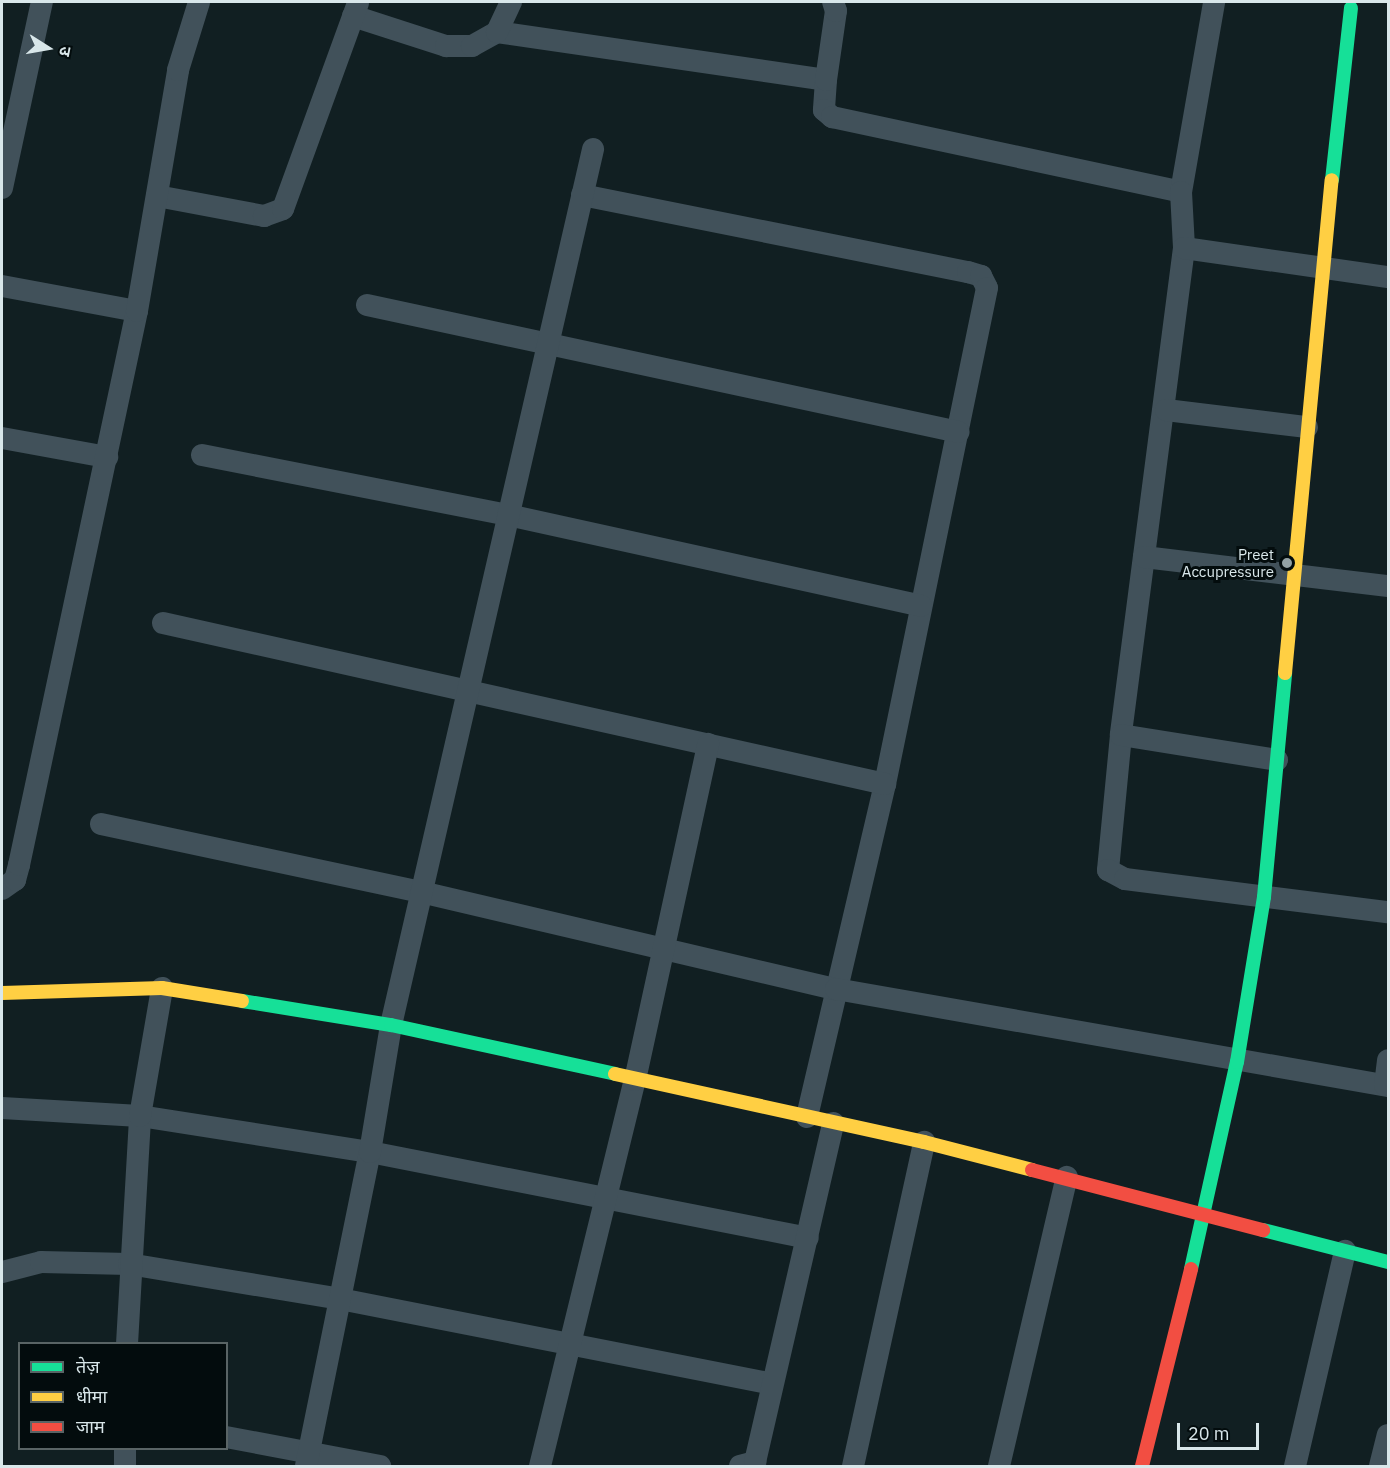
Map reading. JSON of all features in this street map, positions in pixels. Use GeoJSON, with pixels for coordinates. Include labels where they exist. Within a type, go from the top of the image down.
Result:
{"type":"FeatureCollection","features":[{"type":"Feature","properties":{"kind":"street"},"geometry":{"type":"LineString","coordinates":[[2,188],[42,2]]}},
{"type":"Feature","properties":{"kind":"street"},"geometry":{"type":"LineString","coordinates":[[2,889],[15,880],[19,865],[107,457],[158,196],[178,70],[199,2]]}},
{"type":"Feature","properties":{"kind":"street"},"geometry":{"type":"LineString","coordinates":[[158,196],[264,216],[283,208],[356,9],[446,46],[472,46],[497,32],[512,2]]}},
{"type":"Feature","properties":{"kind":"street"},"geometry":{"type":"LineString","coordinates":[[833,2],[836,11],[824,110],[832,117],[1181,192]]}},
{"type":"Feature","properties":{"kind":"street"},"geometry":{"type":"LineString","coordinates":[[1214,2],[1181,192],[1184,248],[1166,410],[1121,735],[1108,870],[1125,879],[1389,912]]}},
{"type":"Feature","properties":{"kind":"street"},"geometry":{"type":"LineString","coordinates":[[1142,1467],[1205,1212],[1237,1062],[1264,897],[1322,269],[1351,8]]}},
{"type":"Feature","properties":{"kind":"street"},"geometry":{"type":"LineString","coordinates":[[497,32],[826,80]]}},
{"type":"Feature","properties":{"kind":"street"},"geometry":{"type":"LineString","coordinates":[[308,1460],[370,1152],[391,1025],[593,149]]}},
{"type":"Feature","properties":{"kind":"street"},"geometry":{"type":"LineString","coordinates":[[582,195],[981,276],[987,288],[986,304],[885,784],[807,1117]]}},
{"type":"Feature","properties":{"kind":"street"},"geometry":{"type":"LineString","coordinates":[[1184,248],[1389,277]]}},
{"type":"Feature","properties":{"kind":"street"},"geometry":{"type":"LineString","coordinates":[[2,286],[136,311]]}},
{"type":"Feature","properties":{"kind":"street"},"geometry":{"type":"LineString","coordinates":[[367,305],[548,341],[959,432]]}},
{"type":"Feature","properties":{"kind":"street"},"geometry":{"type":"LineString","coordinates":[[1166,410],[1307,427]]}},
{"type":"Feature","properties":{"kind":"street"},"geometry":{"type":"LineString","coordinates":[[2,438],[107,457]]}},
{"type":"Feature","properties":{"kind":"street"},"geometry":{"type":"LineString","coordinates":[[202,455],[508,515],[921,606]]}},
{"type":"Feature","properties":{"kind":"street"},"geometry":{"type":"LineString","coordinates":[[1144,557],[1293,577],[1389,586]]}},
{"type":"Feature","properties":{"kind":"street"},"geometry":{"type":"LineString","coordinates":[[163,623],[885,784]]}},
{"type":"Feature","properties":{"kind":"street"},"geometry":{"type":"LineString","coordinates":[[1121,735],[1277,760]]}},
{"type":"Feature","properties":{"kind":"street"},"geometry":{"type":"LineString","coordinates":[[540,1467],[635,1080],[708,744]]}},
{"type":"Feature","properties":{"kind":"street"},"geometry":{"type":"LineString","coordinates":[[101,824],[421,892],[836,989],[1237,1062],[1387,1085],[1389,1059]]}},
{"type":"Feature","properties":{"kind":"street"},"geometry":{"type":"LineString","coordinates":[[127,1342],[129,1264],[140,1116],[162,988]]}},
{"type":"Feature","properties":{"kind":"street"},"geometry":{"type":"LineString","coordinates":[[2,993],[162,988],[391,1025],[924,1142],[1205,1212],[1389,1262]]}},
{"type":"Feature","properties":{"kind":"street"},"geometry":{"type":"LineString","coordinates":[[2,1108],[140,1116],[370,1152],[808,1238]]}},
{"type":"Feature","properties":{"kind":"street"},"geometry":{"type":"LineString","coordinates":[[750,1465],[808,1238],[833,1123]]}},
{"type":"Feature","properties":{"kind":"street"},"geometry":{"type":"LineString","coordinates":[[853,1467],[924,1142]]}},
{"type":"Feature","properties":{"kind":"street"},"geometry":{"type":"LineString","coordinates":[[999,1467],[1067,1177]]}},
{"type":"Feature","properties":{"kind":"street"},"geometry":{"type":"LineString","coordinates":[[1295,1467],[1345,1251]]}},
{"type":"Feature","properties":{"kind":"street"},"geometry":{"type":"LineString","coordinates":[[2,1272],[41,1262],[129,1264],[340,1299],[772,1383]]}},
{"type":"Feature","properties":{"kind":"street"},"geometry":{"type":"LineString","coordinates":[[1380,1467],[1389,1435]]}},
{"type":"Feature","properties":{"kind":"street"},"geometry":{"type":"LineString","coordinates":[[228,1438],[308,1460],[380,1467]]}},
{"type":"Feature","properties":{"kind":"street"},"geometry":{"type":"LineString","coordinates":[[125,1450],[125,1467]]}},
{"type":"Feature","properties":{"kind":"traffic: fast"},"geometry":{"type":"LineString","coordinates":[[1332,180],[1351,8]]}},
{"type":"Feature","properties":{"kind":"traffic: fast"},"geometry":{"type":"LineString","coordinates":[[1191,1269],[1237,1062],[1264,897],[1285,673]]}},
{"type":"Feature","properties":{"kind":"traffic: fast"},"geometry":{"type":"LineString","coordinates":[[242,1001],[391,1025],[615,1074]]}},
{"type":"Feature","properties":{"kind":"traffic: fast"},"geometry":{"type":"LineString","coordinates":[[1263,1230],[1388,1262]]}},
{"type":"Feature","properties":{"kind":"traffic: slow"},"geometry":{"type":"LineString","coordinates":[[1285,673],[1332,180]]}},
{"type":"Feature","properties":{"kind":"traffic: slow"},"geometry":{"type":"LineString","coordinates":[[2,993],[162,988],[242,1001]]}},
{"type":"Feature","properties":{"kind":"traffic: slow"},"geometry":{"type":"LineString","coordinates":[[615,1074],[924,1142],[1032,1170]]}},
{"type":"Feature","properties":{"kind":"traffic: jam"},"geometry":{"type":"LineString","coordinates":[[1032,1170],[1263,1230]]}},
{"type":"Feature","properties":{"kind":"traffic: jam"},"geometry":{"type":"LineString","coordinates":[[1142,1466],[1191,1269]]}},
{"type":"Feature","properties":{"kind":"place","name":"Preet Accupressure"},"geometry":{"type":"Point","coordinates":[1287,563]}}]}
